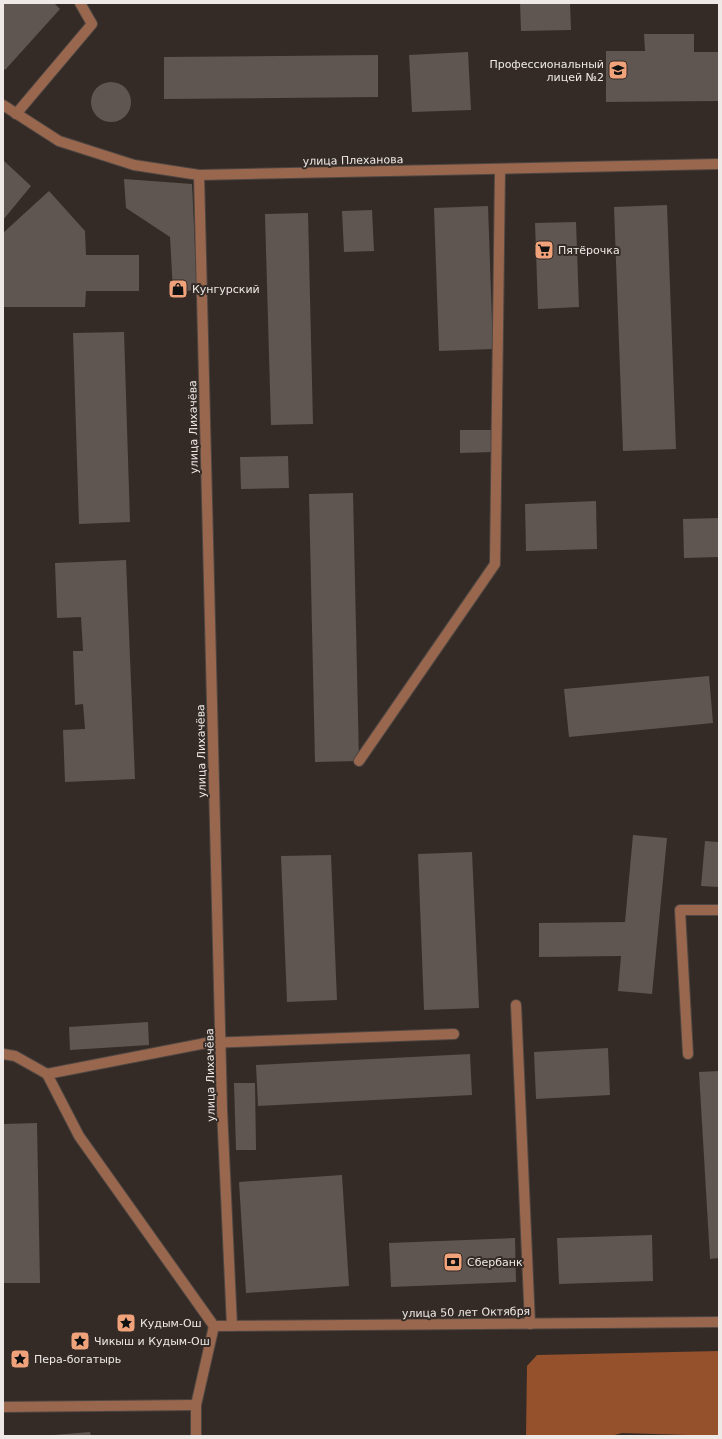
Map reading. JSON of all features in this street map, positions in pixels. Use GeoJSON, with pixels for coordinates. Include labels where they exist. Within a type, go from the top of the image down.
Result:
{"type":"FeatureCollection","features":[{"type":"Feature","properties":{"kind":"street"},"geometry":{"type":"LineString","coordinates":[[16,114],[92,24],[80,3]]}},
{"type":"Feature","properties":{"kind":"street","name":"улица Плеханова"},"geometry":{"type":"LineString","coordinates":[[3,105],[58,141],[134,165],[199,175],[719,164]]}},
{"type":"Feature","properties":{"kind":"street"},"geometry":{"type":"LineString","coordinates":[[360,761],[495,564],[500,169]]}},
{"type":"Feature","properties":{"kind":"street","name":"улица Лихачёва"},"geometry":{"type":"LineString","coordinates":[[199,175],[225,1198],[232,1326]]}},
{"type":"Feature","properties":{"kind":"street"},"geometry":{"type":"LineString","coordinates":[[688,1054],[680,910],[719,910]]}},
{"type":"Feature","properties":{"kind":"street"},"geometry":{"type":"LineString","coordinates":[[516,1005],[530,1324]]}},
{"type":"Feature","properties":{"kind":"street"},"geometry":{"type":"LineString","coordinates":[[47,1074],[206,1043],[454,1034]]}},
{"type":"Feature","properties":{"kind":"street"},"geometry":{"type":"LineString","coordinates":[[3,1054],[15,1056],[47,1074],[79,1136],[214,1326],[196,1405],[196,1436]]}},
{"type":"Feature","properties":{"kind":"street","name":"улица 50 лет Октября"},"geometry":{"type":"LineString","coordinates":[[214,1326],[719,1322]]}},
{"type":"Feature","properties":{"kind":"street"},"geometry":{"type":"LineString","coordinates":[[3,1407],[196,1405]]}},
{"type":"Feature","properties":{"kind":"shaded area"},"geometry":{"type":"Polygon","coordinates":[[[719,1351],[719,1436],[622,1433],[611,1436],[526,1436],[527,1366],[537,1355],[719,1351]]]}},
{"type":"Feature","properties":{"kind":"building"},"geometry":{"type":"Polygon","coordinates":[[[3,3],[54,3],[60,9],[5,70],[3,68],[3,3]]]}},
{"type":"Feature","properties":{"kind":"building"},"geometry":{"type":"Polygon","coordinates":[[[520,3],[570,3],[571,30],[521,31],[520,3]]]}},
{"type":"Feature","properties":{"kind":"building"},"geometry":{"type":"Polygon","coordinates":[[[644,34],[694,34],[694,52],[719,52],[719,101],[606,102],[606,51],[645,51],[644,34]]]}},
{"type":"Feature","properties":{"kind":"building"},"geometry":{"type":"Polygon","coordinates":[[[468,52],[471,110],[412,112],[409,55],[468,52]]]}},
{"type":"Feature","properties":{"kind":"building"},"geometry":{"type":"Polygon","coordinates":[[[378,55],[378,97],[164,99],[164,57],[378,55]]]}},
{"type":"Feature","properties":{"kind":"building"},"geometry":{"type":"Polygon","coordinates":[[[107,82],[115,82],[122,85],[128,91],[131,102],[128,113],[122,119],[115,122],[107,122],[100,119],[94,113],[91,106],[91,98],[94,91],[100,85],[107,82]]]}},
{"type":"Feature","properties":{"kind":"building"},"geometry":{"type":"Polygon","coordinates":[[[3,160],[31,186],[3,220],[3,160]]]}},
{"type":"Feature","properties":{"kind":"building"},"geometry":{"type":"Polygon","coordinates":[[[124,179],[192,184],[197,290],[173,292],[170,237],[126,208],[124,179]]]}},
{"type":"Feature","properties":{"kind":"building"},"geometry":{"type":"Polygon","coordinates":[[[49,191],[85,231],[86,255],[139,255],[139,291],[86,291],[85,307],[3,307],[3,233],[49,191]]]}},
{"type":"Feature","properties":{"kind":"building"},"geometry":{"type":"Polygon","coordinates":[[[667,205],[676,449],[623,451],[614,207],[667,205]]]}},
{"type":"Feature","properties":{"kind":"building"},"geometry":{"type":"Polygon","coordinates":[[[488,206],[493,349],[439,351],[434,208],[488,206]]]}},
{"type":"Feature","properties":{"kind":"building"},"geometry":{"type":"Polygon","coordinates":[[[372,210],[374,251],[344,252],[342,211],[372,210]]]}},
{"type":"Feature","properties":{"kind":"building"},"geometry":{"type":"Polygon","coordinates":[[[308,213],[313,424],[271,425],[265,214],[308,213]]]}},
{"type":"Feature","properties":{"kind":"building"},"geometry":{"type":"Polygon","coordinates":[[[576,222],[579,307],[538,309],[535,223],[576,222]]]}},
{"type":"Feature","properties":{"kind":"building"},"geometry":{"type":"Polygon","coordinates":[[[124,332],[130,522],[79,524],[73,333],[124,332]]]}},
{"type":"Feature","properties":{"kind":"building"},"geometry":{"type":"Polygon","coordinates":[[[460,430],[493,430],[493,452],[460,453],[460,430]]]}},
{"type":"Feature","properties":{"kind":"building"},"geometry":{"type":"Polygon","coordinates":[[[288,456],[289,488],[241,489],[240,457],[288,456]]]}},
{"type":"Feature","properties":{"kind":"building"},"geometry":{"type":"Polygon","coordinates":[[[353,493],[359,761],[315,762],[309,494],[353,493]]]}},
{"type":"Feature","properties":{"kind":"building"},"geometry":{"type":"Polygon","coordinates":[[[596,501],[597,549],[526,551],[525,504],[596,501]]]}},
{"type":"Feature","properties":{"kind":"building"},"geometry":{"type":"Polygon","coordinates":[[[719,518],[719,557],[684,558],[683,519],[719,518]]]}},
{"type":"Feature","properties":{"kind":"building"},"geometry":{"type":"Polygon","coordinates":[[[126,560],[135,779],[65,782],[63,730],[85,729],[83,704],[75,705],[73,651],[83,651],[81,617],[57,618],[55,563],[126,560]]]}},
{"type":"Feature","properties":{"kind":"building"},"geometry":{"type":"Polygon","coordinates":[[[709,676],[713,723],[569,737],[564,689],[709,676]]]}},
{"type":"Feature","properties":{"kind":"building"},"geometry":{"type":"Polygon","coordinates":[[[633,835],[667,838],[652,994],[618,991],[621,956],[539,957],[539,923],[625,922],[633,835]]]}},
{"type":"Feature","properties":{"kind":"building"},"geometry":{"type":"Polygon","coordinates":[[[705,841],[719,842],[719,887],[701,886],[705,841]]]}},
{"type":"Feature","properties":{"kind":"building"},"geometry":{"type":"Polygon","coordinates":[[[472,852],[479,1008],[424,1010],[418,854],[472,852]]]}},
{"type":"Feature","properties":{"kind":"building"},"geometry":{"type":"Polygon","coordinates":[[[331,855],[337,1000],[287,1002],[281,856],[331,855]]]}},
{"type":"Feature","properties":{"kind":"building"},"geometry":{"type":"Polygon","coordinates":[[[148,1022],[149,1045],[70,1050],[69,1027],[148,1022]]]}},
{"type":"Feature","properties":{"kind":"building"},"geometry":{"type":"Polygon","coordinates":[[[608,1048],[610,1095],[536,1099],[534,1052],[608,1048]]]}},
{"type":"Feature","properties":{"kind":"building"},"geometry":{"type":"Polygon","coordinates":[[[470,1054],[472,1095],[258,1106],[256,1065],[470,1054]]]}},
{"type":"Feature","properties":{"kind":"building"},"geometry":{"type":"Polygon","coordinates":[[[719,1071],[719,1258],[710,1259],[699,1072],[719,1071]]]}},
{"type":"Feature","properties":{"kind":"building"},"geometry":{"type":"Polygon","coordinates":[[[234,1083],[255,1083],[256,1150],[236,1150],[234,1083]]]}},
{"type":"Feature","properties":{"kind":"building"},"geometry":{"type":"Polygon","coordinates":[[[37,1123],[40,1283],[3,1283],[3,1124],[37,1123]]]}},
{"type":"Feature","properties":{"kind":"building"},"geometry":{"type":"Polygon","coordinates":[[[342,1175],[349,1286],[246,1293],[239,1182],[342,1175]]]}},
{"type":"Feature","properties":{"kind":"building"},"geometry":{"type":"Polygon","coordinates":[[[652,1235],[653,1281],[559,1284],[557,1238],[652,1235]]]}},
{"type":"Feature","properties":{"kind":"building","name":"Сбербанк"},"geometry":{"type":"Polygon","coordinates":[[[515,1238],[516,1282],[391,1287],[389,1243],[515,1238]]]}},
{"type":"Feature","properties":{"kind":"building"},"geometry":{"type":"Polygon","coordinates":[[[90,1432],[91,1436],[53,1436],[53,1435],[90,1432]]]}},
{"type":"Feature","properties":{"kind":"place","name":"Профессиональный лицей №2"},"geometry":{"type":"Point","coordinates":[618,70]}},
{"type":"Feature","properties":{"kind":"place","name":"Пятёрочка"},"geometry":{"type":"Point","coordinates":[544,250]}},
{"type":"Feature","properties":{"kind":"place","name":"Кунгурский"},"geometry":{"type":"Point","coordinates":[178,289]}},
{"type":"Feature","properties":{"kind":"place","name":"Сбербанк"},"geometry":{"type":"Point","coordinates":[453,1262]}},
{"type":"Feature","properties":{"kind":"place","name":"Кудым-Ош"},"geometry":{"type":"Point","coordinates":[126,1323]}},
{"type":"Feature","properties":{"kind":"place","name":"Чикыш и Кудым-Ош"},"geometry":{"type":"Point","coordinates":[80,1341]}},
{"type":"Feature","properties":{"kind":"place","name":"Пера-богатырь"},"geometry":{"type":"Point","coordinates":[20,1359]}}]}
